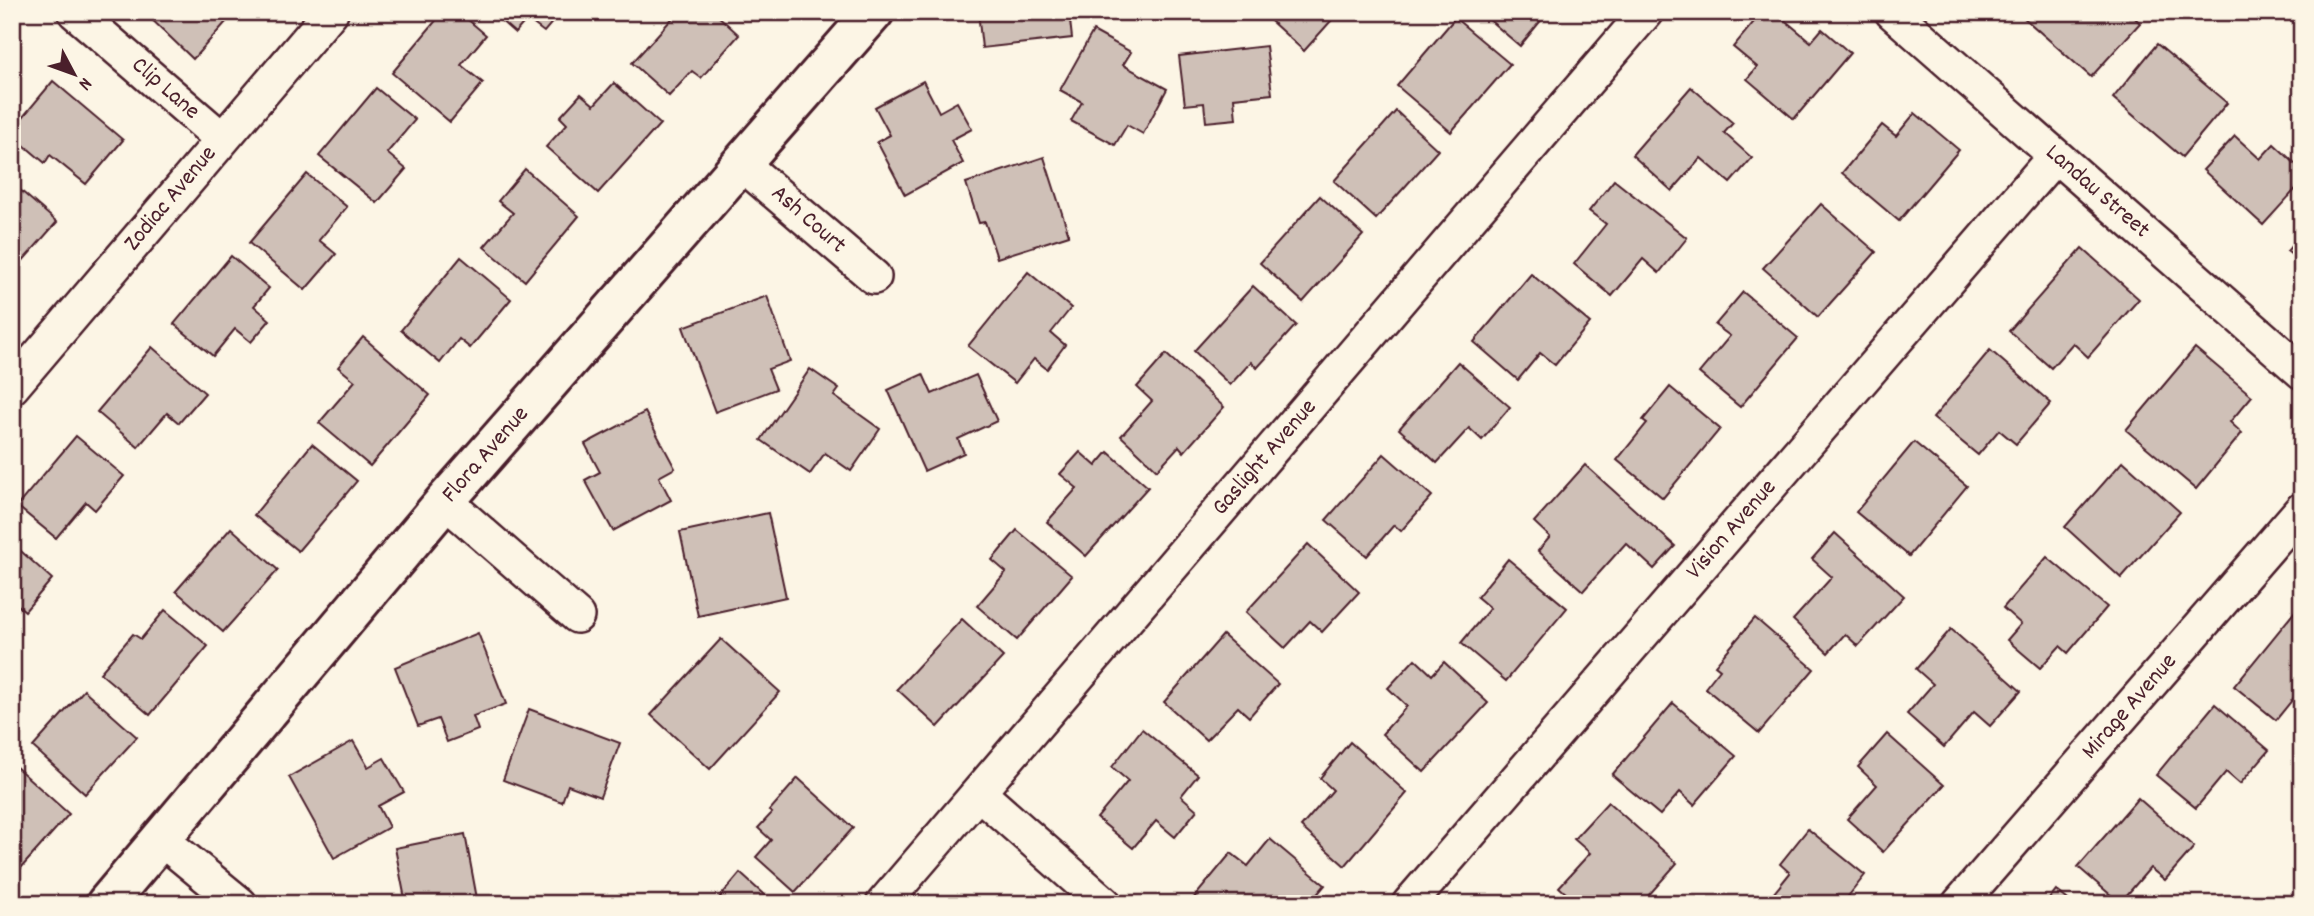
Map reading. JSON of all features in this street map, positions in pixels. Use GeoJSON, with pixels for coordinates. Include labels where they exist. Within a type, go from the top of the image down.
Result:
{"type":"FeatureCollection","features":[{"type":"Feature","properties":{"kind":"street","name":"Clip Lane"},"geometry":{"type":"LineString","coordinates":[[75,12],[222,139]]}},
{"type":"Feature","properties":{"kind":"street","name":"Zodiac Avenue"},"geometry":{"type":"LineString","coordinates":[[12,387],[331,12]]}},
{"type":"Feature","properties":{"kind":"street","name":"Flora Avenue"},"geometry":{"type":"LineString","coordinates":[[106,904],[445,501],[874,12]]}},
{"type":"Feature","properties":{"kind":"street","name":"Gaslight Avenue"},"geometry":{"type":"LineString","coordinates":[[883,904],[1646,12]]}},
{"type":"Feature","properties":{"kind":"street","name":"Landau Street"},"geometry":{"type":"LineString","coordinates":[[1892,12],[2302,372]]}},
{"type":"Feature","properties":{"kind":"street","name":"Vision Avenue"},"geometry":{"type":"LineString","coordinates":[[1409,904],[2055,156]]}},
{"type":"Feature","properties":{"kind":"street","name":"Ash Court"},"geometry":{"type":"LineString","coordinates":[[742,164],[874,277]]}},
{"type":"Feature","properties":{"kind":"street"},"geometry":{"type":"LineString","coordinates":[[445,501],[577,616]]}},
{"type":"Feature","properties":{"kind":"street","name":"Mirage Avenue"},"geometry":{"type":"LineString","coordinates":[[1959,904],[2302,509]]}},
{"type":"Feature","properties":{"kind":"street"},"geometry":{"type":"LineString","coordinates":[[979,793],[1105,904]]}},
{"type":"Feature","properties":{"kind":"street"},"geometry":{"type":"LineString","coordinates":[[161,839],[240,904]]}},
{"type":"Feature","properties":{"kind":"building"},"geometry":{"type":"Polygon","coordinates":[[[144,12],[235,12],[193,59],[144,12]]]}},
{"type":"Feature","properties":{"kind":"building"},"geometry":{"type":"Polygon","coordinates":[[[443,12],[459,12],[486,35],[461,65],[483,83],[450,122],[392,73],[443,12]]]}},
{"type":"Feature","properties":{"kind":"building"},"geometry":{"type":"Polygon","coordinates":[[[491,12],[560,13],[544,32],[527,19],[515,33],[491,12]]]}},
{"type":"Feature","properties":{"kind":"building"},"geometry":{"type":"Polygon","coordinates":[[[678,12],[714,12],[739,35],[701,78],[692,71],[669,96],[632,63],[678,12]]]}},
{"type":"Feature","properties":{"kind":"building"},"geometry":{"type":"Polygon","coordinates":[[[978,12],[1069,12],[1072,38],[982,48],[978,12]]]}},
{"type":"Feature","properties":{"kind":"building"},"geometry":{"type":"Polygon","coordinates":[[[1261,12],[1339,12],[1304,51],[1261,12]]]}},
{"type":"Feature","properties":{"kind":"building"},"geometry":{"type":"Polygon","coordinates":[[[1480,12],[1548,12],[1520,46],[1480,12]]]}},
{"type":"Feature","properties":{"kind":"building"},"geometry":{"type":"Polygon","coordinates":[[[1762,12],[1775,12],[1811,42],[1822,29],[1850,53],[1794,119],[1747,79],[1757,67],[1733,47],[1762,12]]]}},
{"type":"Feature","properties":{"kind":"building"},"geometry":{"type":"Polygon","coordinates":[[[2027,12],[2129,12],[2140,23],[2091,77],[2023,17],[2027,12]]]}},
{"type":"Feature","properties":{"kind":"building"},"geometry":{"type":"Polygon","coordinates":[[[1455,18],[1510,64],[1451,132],[1397,86],[1455,18]]]}},
{"type":"Feature","properties":{"kind":"building"},"geometry":{"type":"Polygon","coordinates":[[[1093,31],[1131,52],[1123,65],[1167,89],[1143,134],[1127,125],[1115,145],[1071,121],[1082,102],[1060,90],[1093,31]]]}},
{"type":"Feature","properties":{"kind":"building"},"geometry":{"type":"Polygon","coordinates":[[[2157,44],[2227,103],[2182,157],[2113,98],[2157,44]]]}},
{"type":"Feature","properties":{"kind":"building"},"geometry":{"type":"Polygon","coordinates":[[[1266,46],[1272,94],[1234,98],[1236,119],[1206,122],[1204,103],[1185,105],[1179,56],[1266,46]]]}},
{"type":"Feature","properties":{"kind":"building"},"geometry":{"type":"Polygon","coordinates":[[[53,81],[123,140],[86,184],[50,155],[45,163],[12,135],[12,130],[53,81]]]}},
{"type":"Feature","properties":{"kind":"building"},"geometry":{"type":"Polygon","coordinates":[[[923,81],[939,112],[957,102],[972,129],[951,140],[963,163],[905,195],[877,142],[890,135],[875,107],[923,81]]]}},
{"type":"Feature","properties":{"kind":"building"},"geometry":{"type":"Polygon","coordinates":[[[614,83],[660,124],[598,193],[546,147],[567,124],[560,117],[581,94],[594,105],[614,83]]]}},
{"type":"Feature","properties":{"kind":"building"},"geometry":{"type":"Polygon","coordinates":[[[1691,87],[1733,123],[1724,133],[1752,158],[1730,183],[1701,158],[1672,191],[1632,155],[1691,87]]]}},
{"type":"Feature","properties":{"kind":"building"},"geometry":{"type":"Polygon","coordinates":[[[376,88],[415,120],[387,153],[406,169],[377,203],[319,156],[376,88]]]}},
{"type":"Feature","properties":{"kind":"building"},"geometry":{"type":"Polygon","coordinates":[[[1396,111],[1438,150],[1376,219],[1334,181],[1396,111]]]}},
{"type":"Feature","properties":{"kind":"building"},"geometry":{"type":"Polygon","coordinates":[[[1915,113],[1959,150],[1899,221],[1842,173],[1882,125],[1896,136],[1915,113]]]}},
{"type":"Feature","properties":{"kind":"building"},"geometry":{"type":"Polygon","coordinates":[[[2235,136],[2260,159],[2274,144],[2302,170],[2302,182],[2263,225],[2203,170],[2235,136]]]}},
{"type":"Feature","properties":{"kind":"building"},"geometry":{"type":"Polygon","coordinates":[[[1044,157],[1069,235],[997,258],[985,222],[979,223],[966,183],[1044,157]]]}},
{"type":"Feature","properties":{"kind":"building"},"geometry":{"type":"Polygon","coordinates":[[[525,169],[579,216],[525,281],[484,247],[513,213],[498,201],[525,169]]]}},
{"type":"Feature","properties":{"kind":"building"},"geometry":{"type":"Polygon","coordinates":[[[307,174],[347,207],[319,240],[336,254],[305,290],[249,243],[307,174]]]}},
{"type":"Feature","properties":{"kind":"building"},"geometry":{"type":"Polygon","coordinates":[[[1614,180],[1687,238],[1659,273],[1643,259],[1612,296],[1574,264],[1606,224],[1589,211],[1614,180]]]}},
{"type":"Feature","properties":{"kind":"building"},"geometry":{"type":"Polygon","coordinates":[[[12,183],[57,222],[12,273],[12,183]]]}},
{"type":"Feature","properties":{"kind":"building"},"geometry":{"type":"Polygon","coordinates":[[[1320,196],[1363,235],[1303,302],[1260,263],[1320,196]]]}},
{"type":"Feature","properties":{"kind":"building"},"geometry":{"type":"Polygon","coordinates":[[[1821,204],[1876,252],[1818,317],[1763,268],[1821,204]]]}},
{"type":"Feature","properties":{"kind":"building"},"geometry":{"type":"Polygon","coordinates":[[[2302,233],[2302,263],[2287,251],[2302,233]]]}},
{"type":"Feature","properties":{"kind":"building"},"geometry":{"type":"Polygon","coordinates":[[[2082,248],[2139,299],[2088,357],[2073,343],[2051,368],[2009,331],[2082,248]]]}},
{"type":"Feature","properties":{"kind":"building"},"geometry":{"type":"Polygon","coordinates":[[[231,256],[269,288],[254,306],[270,320],[251,342],[235,329],[213,356],[174,324],[231,256]]]}},
{"type":"Feature","properties":{"kind":"building"},"geometry":{"type":"Polygon","coordinates":[[[461,257],[511,299],[470,348],[459,339],[440,363],[401,330],[461,257]]]}},
{"type":"Feature","properties":{"kind":"building"},"geometry":{"type":"Polygon","coordinates":[[[1028,272],[1071,308],[1051,333],[1065,345],[1047,369],[1034,359],[1015,383],[968,346],[1028,272]]]}},
{"type":"Feature","properties":{"kind":"building"},"geometry":{"type":"Polygon","coordinates":[[[1531,274],[1590,323],[1555,365],[1540,353],[1518,380],[1474,342],[1531,274]]]}},
{"type":"Feature","properties":{"kind":"building"},"geometry":{"type":"Polygon","coordinates":[[[1253,286],[1296,325],[1257,368],[1251,362],[1230,385],[1194,351],[1253,286]]]}},
{"type":"Feature","properties":{"kind":"building"},"geometry":{"type":"Polygon","coordinates":[[[1743,292],[1798,338],[1740,407],[1699,373],[1730,336],[1715,325],[1743,292]]]}},
{"type":"Feature","properties":{"kind":"building"},"geometry":{"type":"Polygon","coordinates":[[[767,296],[790,361],[768,369],[776,389],[715,412],[683,327],[767,296]]]}},
{"type":"Feature","properties":{"kind":"building"},"geometry":{"type":"Polygon","coordinates":[[[363,337],[430,395],[370,466],[319,423],[355,381],[338,367],[363,337]]]}},
{"type":"Feature","properties":{"kind":"building"},"geometry":{"type":"Polygon","coordinates":[[[152,347],[205,393],[179,423],[167,413],[138,447],[97,412],[152,347]]]}},
{"type":"Feature","properties":{"kind":"building"},"geometry":{"type":"Polygon","coordinates":[[[2195,348],[2252,396],[2230,422],[2242,433],[2196,489],[2126,430],[2195,348]]]}},
{"type":"Feature","properties":{"kind":"building"},"geometry":{"type":"Polygon","coordinates":[[[1990,350],[2051,403],[2016,444],[1999,430],[1978,455],[1933,418],[1990,350]]]}},
{"type":"Feature","properties":{"kind":"building"},"geometry":{"type":"Polygon","coordinates":[[[1166,354],[1224,407],[1184,452],[1179,446],[1157,470],[1121,436],[1152,401],[1137,387],[1166,354]]]}},
{"type":"Feature","properties":{"kind":"building"},"geometry":{"type":"Polygon","coordinates":[[[1458,362],[1510,407],[1482,440],[1469,428],[1437,463],[1399,429],[1458,362]]]}},
{"type":"Feature","properties":{"kind":"building"},"geometry":{"type":"Polygon","coordinates":[[[810,369],[839,389],[834,396],[880,429],[851,471],[825,453],[810,474],[761,440],[810,369]]]}},
{"type":"Feature","properties":{"kind":"building"},"geometry":{"type":"Polygon","coordinates":[[[923,374],[932,394],[976,375],[997,421],[958,439],[964,453],[924,471],[888,390],[923,374]]]}},
{"type":"Feature","properties":{"kind":"building"},"geometry":{"type":"Polygon","coordinates":[[[1670,387],[1720,429],[1663,498],[1617,460],[1647,423],[1643,420],[1670,387]]]}},
{"type":"Feature","properties":{"kind":"building"},"geometry":{"type":"Polygon","coordinates":[[[645,412],[675,468],[659,477],[671,500],[613,531],[585,480],[600,472],[585,444],[645,412]]]}},
{"type":"Feature","properties":{"kind":"building"},"geometry":{"type":"Polygon","coordinates":[[[76,436],[124,476],[95,510],[86,502],[56,538],[17,506],[76,436]]]}},
{"type":"Feature","properties":{"kind":"building"},"geometry":{"type":"Polygon","coordinates":[[[1914,442],[1967,486],[1909,556],[1856,512],[1914,442]]]}},
{"type":"Feature","properties":{"kind":"building"},"geometry":{"type":"Polygon","coordinates":[[[312,444],[357,481],[298,551],[254,515],[312,444]]]}},
{"type":"Feature","properties":{"kind":"building"},"geometry":{"type":"Polygon","coordinates":[[[1080,452],[1096,466],[1108,452],[1148,487],[1086,556],[1047,522],[1077,488],[1060,474],[1080,452]]]}},
{"type":"Feature","properties":{"kind":"building"},"geometry":{"type":"Polygon","coordinates":[[[1384,454],[1432,496],[1401,531],[1394,525],[1367,556],[1326,520],[1384,454]]]}},
{"type":"Feature","properties":{"kind":"building"},"geometry":{"type":"Polygon","coordinates":[[[2123,461],[2180,512],[2121,578],[2065,527],[2123,461]]]}},
{"type":"Feature","properties":{"kind":"building"},"geometry":{"type":"Polygon","coordinates":[[[1585,465],[1675,546],[1654,569],[1626,543],[1583,591],[1538,551],[1550,537],[1534,522],[1585,465]]]}},
{"type":"Feature","properties":{"kind":"building"},"geometry":{"type":"Polygon","coordinates":[[[768,513],[786,597],[698,616],[680,532],[768,513]]]}},
{"type":"Feature","properties":{"kind":"building"},"geometry":{"type":"Polygon","coordinates":[[[231,528],[278,570],[223,632],[176,591],[231,528]]]}},
{"type":"Feature","properties":{"kind":"building"},"geometry":{"type":"Polygon","coordinates":[[[1017,530],[1072,576],[1017,640],[977,606],[1006,572],[992,560],[1017,530]]]}},
{"type":"Feature","properties":{"kind":"building"},"geometry":{"type":"Polygon","coordinates":[[[1835,533],[1904,596],[1858,646],[1845,634],[1828,653],[1793,620],[1832,577],[1812,559],[1835,533]]]}},
{"type":"Feature","properties":{"kind":"building"},"geometry":{"type":"Polygon","coordinates":[[[12,543],[52,579],[25,611],[12,600],[12,543]]]}},
{"type":"Feature","properties":{"kind":"building"},"geometry":{"type":"Polygon","coordinates":[[[1308,544],[1359,592],[1322,632],[1310,621],[1285,648],[1246,612],[1308,544]]]}},
{"type":"Feature","properties":{"kind":"building"},"geometry":{"type":"Polygon","coordinates":[[[2047,557],[2107,607],[2068,653],[2060,646],[2040,668],[2007,640],[2021,624],[2003,608],[2047,557]]]}},
{"type":"Feature","properties":{"kind":"building"},"geometry":{"type":"Polygon","coordinates":[[[1508,559],[1567,608],[1506,681],[1461,643],[1490,608],[1477,597],[1508,559]]]}},
{"type":"Feature","properties":{"kind":"building"},"geometry":{"type":"Polygon","coordinates":[[[165,610],[208,646],[150,715],[100,673],[133,634],[141,639],[165,610]]]}},
{"type":"Feature","properties":{"kind":"building"},"geometry":{"type":"Polygon","coordinates":[[[2296,610],[2302,615],[2302,698],[2297,694],[2276,720],[2234,686],[2296,610]]]}},
{"type":"Feature","properties":{"kind":"building"},"geometry":{"type":"Polygon","coordinates":[[[1755,618],[1814,669],[1759,733],[1705,688],[1720,669],[1715,665],[1755,618]]]}},
{"type":"Feature","properties":{"kind":"building"},"geometry":{"type":"Polygon","coordinates":[[[962,619],[1003,657],[938,727],[897,689],[962,619]]]}},
{"type":"Feature","properties":{"kind":"building"},"geometry":{"type":"Polygon","coordinates":[[[1951,629],[2021,691],[1990,726],[1974,712],[1944,747],[1907,714],[1933,684],[1916,669],[1951,629]]]}},
{"type":"Feature","properties":{"kind":"building"},"geometry":{"type":"Polygon","coordinates":[[[478,633],[506,704],[473,716],[478,730],[447,742],[438,719],[418,726],[395,667],[478,633]]]}},
{"type":"Feature","properties":{"kind":"building"},"geometry":{"type":"Polygon","coordinates":[[[1223,635],[1278,684],[1249,717],[1238,707],[1206,740],[1164,702],[1223,635]]]}},
{"type":"Feature","properties":{"kind":"building"},"geometry":{"type":"Polygon","coordinates":[[[721,639],[780,692],[710,769],[651,715],[721,639]]]}},
{"type":"Feature","properties":{"kind":"building"},"geometry":{"type":"Polygon","coordinates":[[[1415,659],[1432,675],[1444,662],[1488,703],[1424,772],[1382,734],[1407,706],[1388,688],[1415,659]]]}},
{"type":"Feature","properties":{"kind":"building"},"geometry":{"type":"Polygon","coordinates":[[[84,690],[137,737],[85,794],[33,747],[84,690]]]}},
{"type":"Feature","properties":{"kind":"building"},"geometry":{"type":"Polygon","coordinates":[[[1673,703],[1736,756],[1694,805],[1680,792],[1660,815],[1612,775],[1673,703]]]}},
{"type":"Feature","properties":{"kind":"building"},"geometry":{"type":"Polygon","coordinates":[[[2215,704],[2269,750],[2240,784],[2226,772],[2196,808],[2156,775],[2215,704]]]}},
{"type":"Feature","properties":{"kind":"building"},"geometry":{"type":"Polygon","coordinates":[[[529,709],[620,743],[600,797],[568,785],[562,802],[503,780],[529,709]]]}},
{"type":"Feature","properties":{"kind":"building"},"geometry":{"type":"Polygon","coordinates":[[[1142,729],[1198,775],[1181,796],[1197,810],[1175,837],[1156,821],[1133,848],[1097,818],[1128,781],[1112,767],[1142,729]]]}},
{"type":"Feature","properties":{"kind":"building"},"geometry":{"type":"Polygon","coordinates":[[[1887,734],[1944,785],[1883,852],[1847,819],[1877,785],[1858,767],[1887,734]]]}},
{"type":"Feature","properties":{"kind":"building"},"geometry":{"type":"Polygon","coordinates":[[[353,741],[368,767],[384,758],[404,792],[378,806],[389,827],[334,858],[289,777],[353,741]]]}},
{"type":"Feature","properties":{"kind":"building"},"geometry":{"type":"Polygon","coordinates":[[[1350,742],[1407,793],[1345,866],[1301,827],[1333,790],[1320,778],[1350,742]]]}},
{"type":"Feature","properties":{"kind":"building"},"geometry":{"type":"Polygon","coordinates":[[[15,766],[69,814],[12,878],[12,770],[15,766]]]}},
{"type":"Feature","properties":{"kind":"building"},"geometry":{"type":"Polygon","coordinates":[[[798,778],[853,828],[795,892],[756,857],[771,840],[758,828],[798,778]]]}},
{"type":"Feature","properties":{"kind":"building"},"geometry":{"type":"Polygon","coordinates":[[[2138,798],[2194,847],[2165,880],[2150,868],[2120,903],[2078,867],[2138,798]]]}},
{"type":"Feature","properties":{"kind":"building"},"geometry":{"type":"Polygon","coordinates":[[[1608,802],[1677,863],[1641,904],[1631,904],[1621,895],[1613,904],[1578,904],[1559,887],[1590,853],[1574,839],[1608,802]]]}},
{"type":"Feature","properties":{"kind":"building"},"geometry":{"type":"Polygon","coordinates":[[[1808,829],[1865,875],[1842,904],[1765,904],[1790,873],[1780,864],[1808,829]]]}},
{"type":"Feature","properties":{"kind":"building"},"geometry":{"type":"Polygon","coordinates":[[[465,834],[478,904],[406,904],[395,848],[465,834]]]}},
{"type":"Feature","properties":{"kind":"building"},"geometry":{"type":"Polygon","coordinates":[[[1270,839],[1325,885],[1309,904],[1197,904],[1192,900],[1231,853],[1248,866],[1270,839]]]}},
{"type":"Feature","properties":{"kind":"building"},"geometry":{"type":"Polygon","coordinates":[[[740,873],[774,904],[714,904],[740,873]]]}},
{"type":"Feature","properties":{"kind":"building"},"geometry":{"type":"Polygon","coordinates":[[[2056,890],[2073,904],[2045,904],[2056,890]]]}}]}
